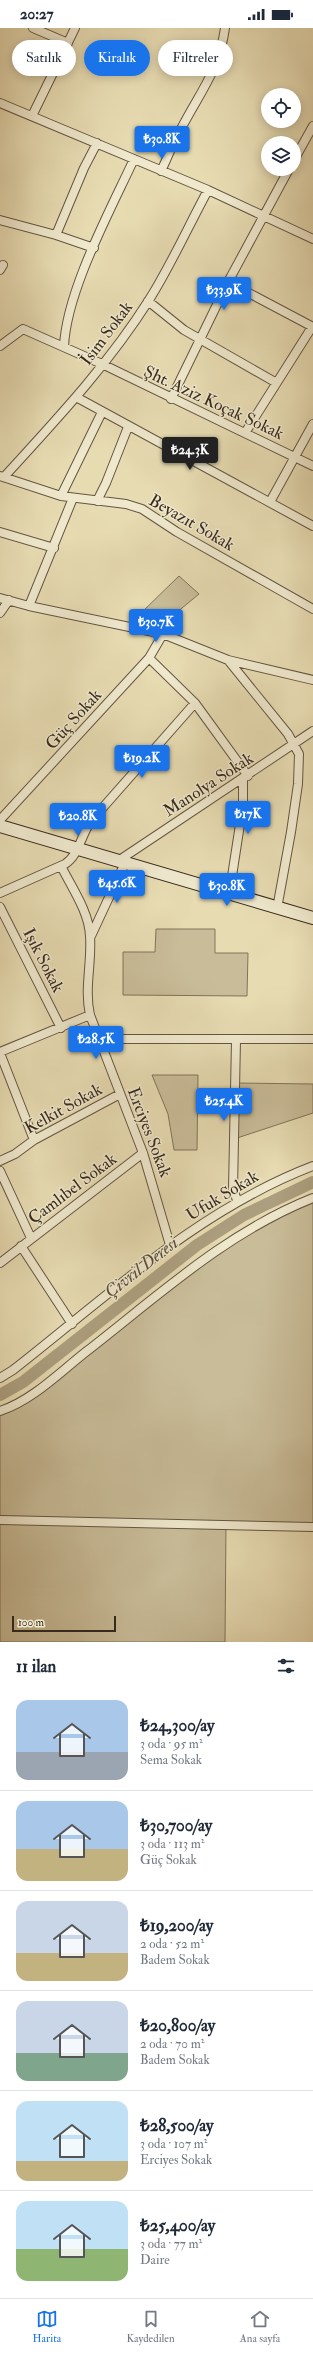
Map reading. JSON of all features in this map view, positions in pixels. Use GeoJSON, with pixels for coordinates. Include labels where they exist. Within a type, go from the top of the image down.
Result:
{"type":"FeatureCollection","features":[{"type":"Feature","properties":{"kind":"street"},"geometry":{"type":"LineString","coordinates":[[33,28],[61,40]]}},
{"type":"Feature","properties":{"kind":"street"},"geometry":{"type":"LineString","coordinates":[[69,40],[75,28]]}},
{"type":"Feature","properties":{"kind":"street"},"geometry":{"type":"LineString","coordinates":[[161,171],[180,130],[213,73],[221,53],[225,28]]}},
{"type":"Feature","properties":{"kind":"street"},"geometry":{"type":"LineString","coordinates":[[32,116],[52,76]]}},
{"type":"Feature","properties":{"kind":"street"},"geometry":{"type":"LineString","coordinates":[[0,103],[208,190],[313,239]]}},
{"type":"Feature","properties":{"kind":"street"},"geometry":{"type":"LineString","coordinates":[[301,147],[313,126]]}},
{"type":"Feature","properties":{"kind":"street"},"geometry":{"type":"LineString","coordinates":[[56,235],[96,143]]}},
{"type":"Feature","properties":{"kind":"street"},"geometry":{"type":"LineString","coordinates":[[64,347],[67,322],[94,248],[134,159]]}},
{"type":"Feature","properties":{"kind":"street"},"geometry":{"type":"LineString","coordinates":[[171,399],[228,282],[285,176]]}},
{"type":"Feature","properties":{"kind":"street","name":"İsim Sokak"},"geometry":{"type":"LineString","coordinates":[[2,476],[76,397],[148,301],[208,190]]}},
{"type":"Feature","properties":{"kind":"street"},"geometry":{"type":"LineString","coordinates":[[0,220],[56,235],[94,248]]}},
{"type":"Feature","properties":{"kind":"street"},"geometry":{"type":"LineString","coordinates":[[228,282],[312,327],[275,382],[245,433]]}},
{"type":"Feature","properties":{"kind":"street"},"geometry":{"type":"LineString","coordinates":[[148,301],[173,322],[199,339],[275,382]]}},
{"type":"Feature","properties":{"kind":"street","name":"Şht. Aziz Koçak Sokak"},"geometry":{"type":"LineString","coordinates":[[0,346],[23,329],[102,364],[171,399],[313,466]]}},
{"type":"Feature","properties":{"kind":"street"},"geometry":{"type":"LineString","coordinates":[[76,397],[128,427],[313,526]]}},
{"type":"Feature","properties":{"kind":"street"},"geometry":{"type":"LineString","coordinates":[[61,496],[102,412]]}},
{"type":"Feature","properties":{"kind":"street"},"geometry":{"type":"LineString","coordinates":[[270,502],[313,424]]}},
{"type":"Feature","properties":{"kind":"street"},"geometry":{"type":"LineString","coordinates":[[97,501],[106,483],[128,427]]}},
{"type":"Feature","properties":{"kind":"street","name":"Beyazıt Sokak"},"geometry":{"type":"LineString","coordinates":[[2,476],[61,496],[126,504],[142,509],[177,532],[313,610]]}},
{"type":"Feature","properties":{"kind":"street"},"geometry":{"type":"LineString","coordinates":[[30,606],[73,498]]}},
{"type":"Feature","properties":{"kind":"street"},"geometry":{"type":"LineString","coordinates":[[0,532],[54,548]]}},
{"type":"Feature","properties":{"kind":"street"},"geometry":{"type":"LineString","coordinates":[[0,598],[30,606],[163,634],[228,660],[313,680]]}},
{"type":"Feature","properties":{"kind":"street"},"geometry":{"type":"LineString","coordinates":[[0,613],[9,600]]}},
{"type":"Feature","properties":{"kind":"street","name":"Güç Sokak"},"geometry":{"type":"LineString","coordinates":[[0,820],[149,658],[163,634]]}},
{"type":"Feature","properties":{"kind":"street"},"geometry":{"type":"LineString","coordinates":[[149,658],[195,703],[246,777],[230,889]]}},
{"type":"Feature","properties":{"kind":"street"},"geometry":{"type":"LineString","coordinates":[[228,660],[295,745],[299,754],[298,784],[278,902]]}},
{"type":"Feature","properties":{"kind":"street"},"geometry":{"type":"LineString","coordinates":[[0,893],[62,866],[72,860],[84,832],[92,821],[195,703]]}},
{"type":"Feature","properties":{"kind":"street","name":"Manolya Sokak"},"geometry":{"type":"LineString","coordinates":[[122,862],[295,745],[313,731]]}},
{"type":"Feature","properties":{"kind":"street"},"geometry":{"type":"LineString","coordinates":[[0,826],[313,918]]}},
{"type":"Feature","properties":{"kind":"street","name":"Erciyes Sokak"},"geometry":{"type":"LineString","coordinates":[[90,937],[122,862]]}},
{"type":"Feature","properties":{"kind":"street","name":"Erciyes Sokak"},"geometry":{"type":"LineString","coordinates":[[62,866],[88,922],[90,937],[87,994],[90,1016],[143,1153],[170,1246]]}},
{"type":"Feature","properties":{"kind":"street"},"geometry":{"type":"LineString","coordinates":[[149,870],[230,889],[313,912]]}},
{"type":"Feature","properties":{"kind":"street","name":"Işık Sokak"},"geometry":{"type":"LineString","coordinates":[[0,906],[61,1028]]}},
{"type":"Feature","properties":{"kind":"street"},"geometry":{"type":"LineString","coordinates":[[34,1140],[0,1052],[90,1016]]}},
{"type":"Feature","properties":{"kind":"street"},"geometry":{"type":"LineString","coordinates":[[97,1035],[120,1039],[313,1039]]}},
{"type":"Feature","properties":{"kind":"street"},"geometry":{"type":"LineString","coordinates":[[236,1040],[233,1189],[237,1200]]}},
{"type":"Feature","properties":{"kind":"street","name":"Kelkit Sokak"},"geometry":{"type":"LineString","coordinates":[[0,1161],[14,1154],[34,1140],[120,1094]]}},
{"type":"Feature","properties":{"kind":"street","name":"Çamlıbel Sokak"},"geometry":{"type":"LineString","coordinates":[[0,1263],[20,1246],[143,1153]]}},
{"type":"Feature","properties":{"kind":"street","name":"Ufuk Sokak"},"geometry":{"type":"LineString","coordinates":[[0,1378],[72,1324],[170,1246],[237,1200],[313,1166]]}},
{"type":"Feature","properties":{"kind":"street"},"geometry":{"type":"LineString","coordinates":[[1,1176],[31,1238]]}},
{"type":"Feature","properties":{"kind":"street"},"geometry":{"type":"LineString","coordinates":[[0,1411],[33,1393],[196,1265],[231,1240],[279,1213],[313,1198]]}},
{"type":"Feature","properties":{"kind":"street"},"geometry":{"type":"LineString","coordinates":[[20,1246],[72,1324]]}},
{"type":"Feature","properties":{"kind":"street"},"geometry":{"type":"LineString","coordinates":[[0,1520],[313,1527]]}},
{"type":"Feature","properties":{"kind":"shaded area"},"geometry":{"type":"Polygon","coordinates":[[[179,576],[199,594],[153,632],[137,628],[140,614],[179,576]]]}},
{"type":"Feature","properties":{"kind":"shaded area"},"geometry":{"type":"Polygon","coordinates":[[[156,929],[215,929],[215,953],[248,953],[247,996],[123,995],[123,952],[155,952],[156,929]]]}},
{"type":"Feature","properties":{"kind":"shaded area"},"geometry":{"type":"Polygon","coordinates":[[[152,1075],[198,1075],[197,1150],[174,1150],[168,1114],[152,1075]]]}},
{"type":"Feature","properties":{"kind":"shaded area"},"geometry":{"type":"Polygon","coordinates":[[[235,1083],[313,1084],[313,1113],[234,1139],[235,1083]]]}},
{"type":"Feature","properties":{"kind":"shaded area"},"geometry":{"type":"Polygon","coordinates":[[[313,1198],[313,1527],[226,1524],[225,1642],[0,1642],[0,1411],[20,1401],[206,1257],[313,1198]]]}},
{"type":"Feature","properties":{"kind":"waterway","name":"Çivril Deresi"},"geometry":{"type":"LineString","coordinates":[[0,1395],[23,1382],[197,1245],[244,1215],[313,1182]]}}]}
